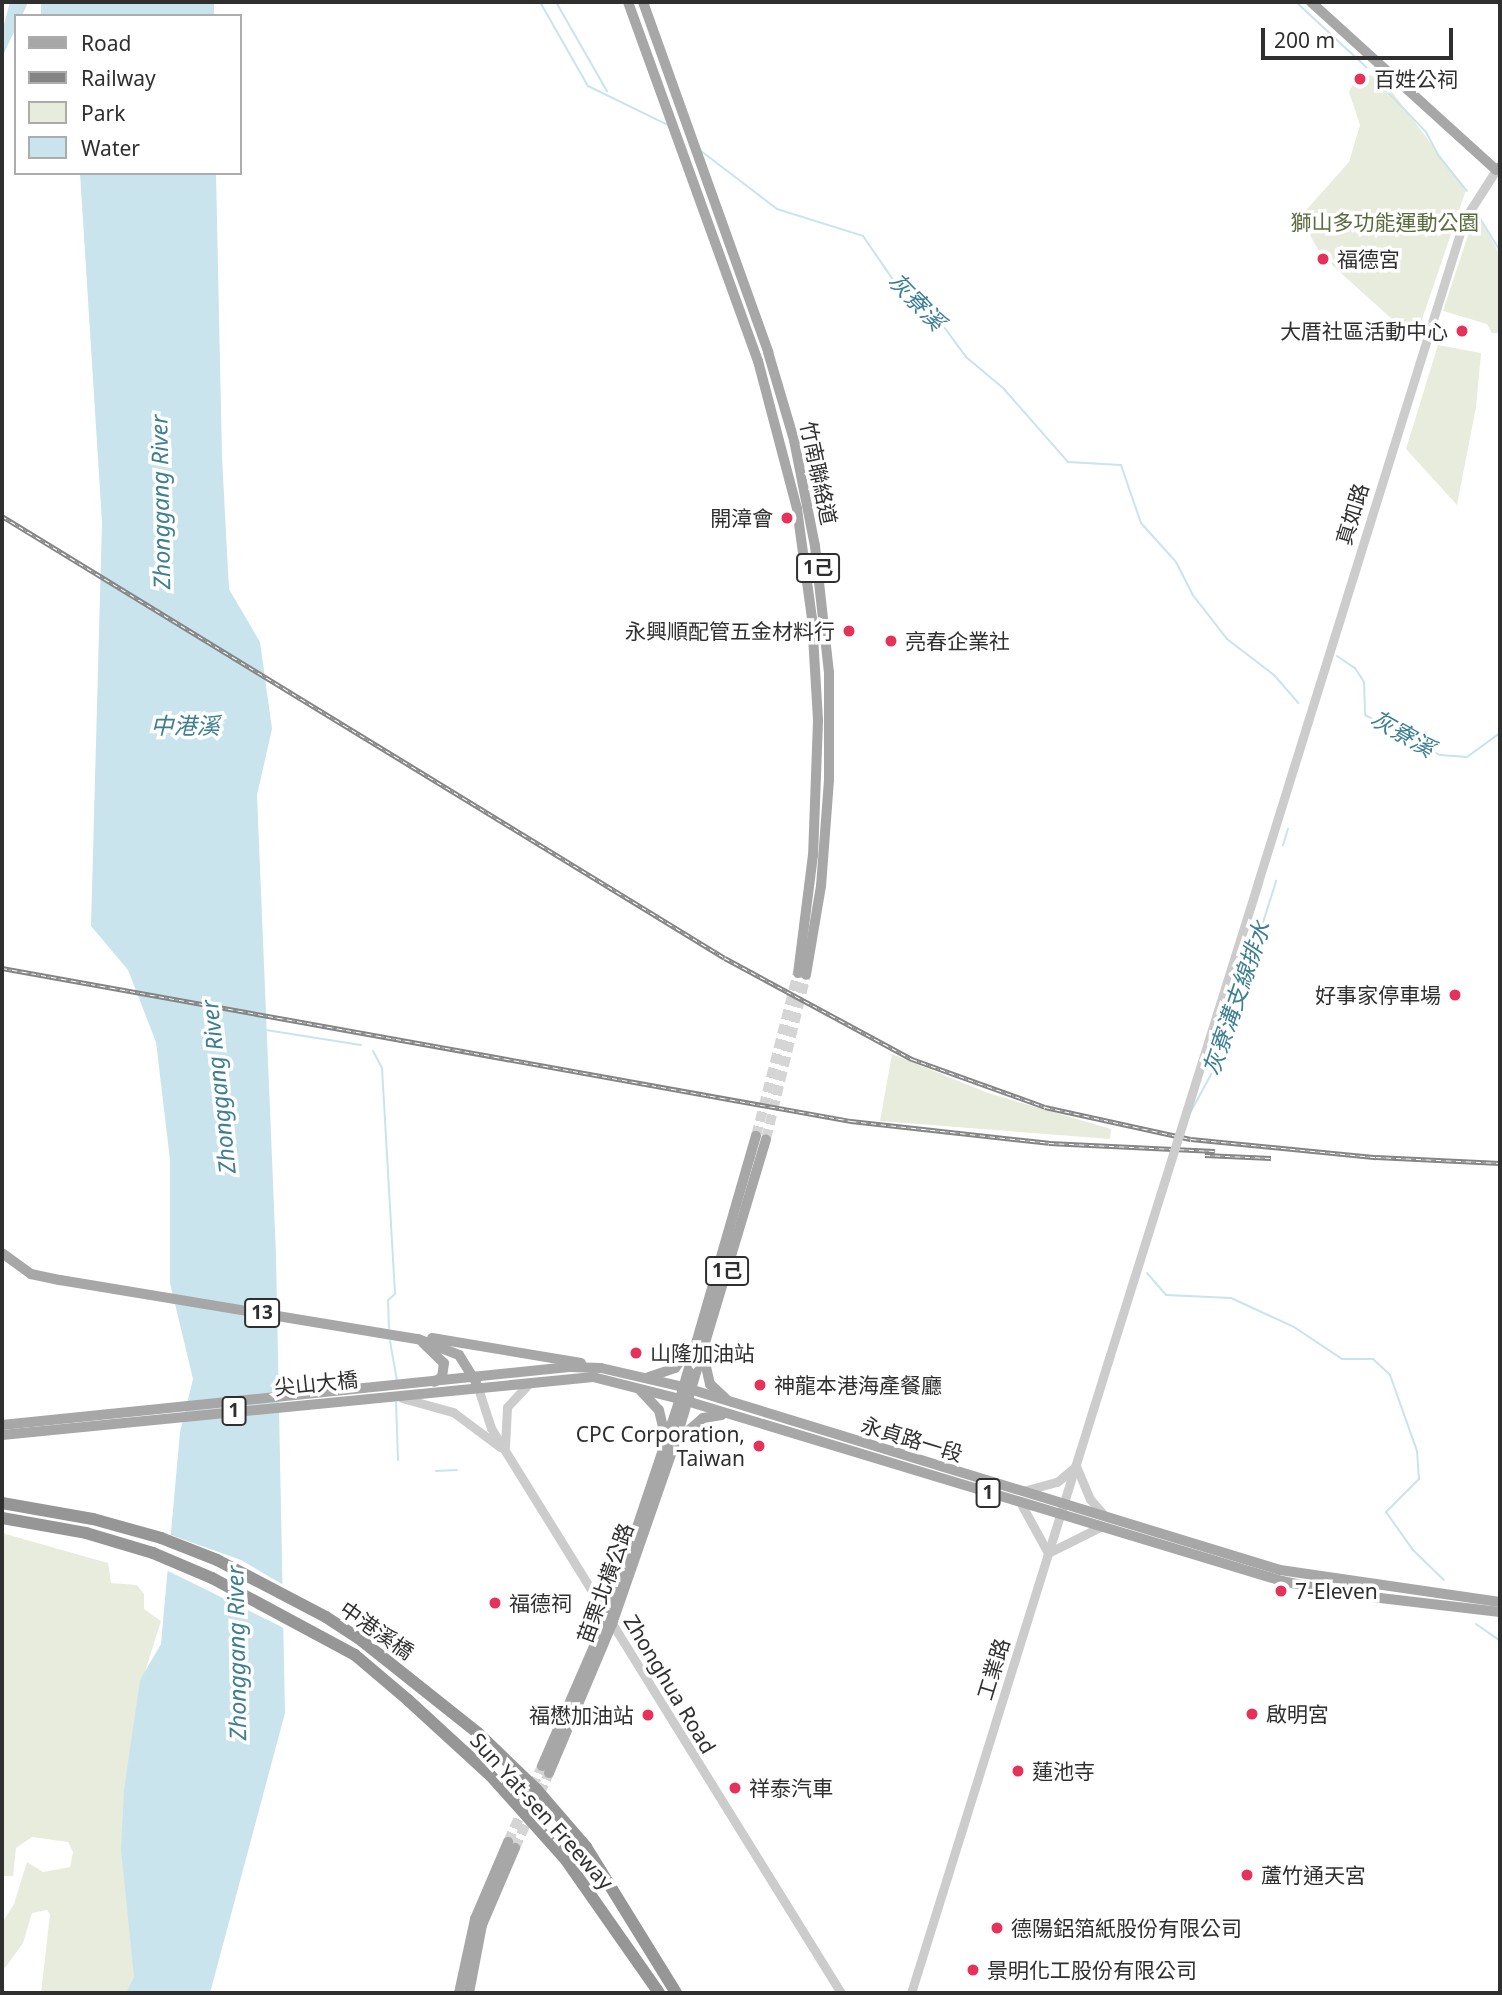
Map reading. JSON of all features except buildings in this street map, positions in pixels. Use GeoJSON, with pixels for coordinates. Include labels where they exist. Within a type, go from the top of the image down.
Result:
{"type":"FeatureCollection","features":[{"type":"Feature","properties":{"kind":"highway","name":"中港溪橋"},"geometry":{"type":"LineString","coordinates":[[2,1503],[93,1519],[217,1560],[326,1617],[415,1680],[536,1789],[586,1847],[676,1993]]}},
{"type":"Feature","properties":{"kind":"highway","name":"Sun Yat-sen Freeway"},"geometry":{"type":"LineString","coordinates":[[2,1518],[86,1533],[153,1553],[272,1607],[355,1655],[491,1776],[566,1860],[659,1993]]}},
{"type":"Feature","properties":{"kind":"main road","name":"竹南聯絡道"},"geometry":{"type":"LineString","coordinates":[[628,2],[664,107],[698,176]]}},
{"type":"Feature","properties":{"kind":"main road","name":"竹南聯絡道"},"geometry":{"type":"LineString","coordinates":[[643,2],[698,176],[784,403],[815,546],[829,673],[829,780],[821,886],[802,974]]}},
{"type":"Feature","properties":{"kind":"main road"},"geometry":{"type":"LineString","coordinates":[[1311,2],[1498,168]]}},
{"type":"Feature","properties":{"kind":"main road","name":"1己"},"geometry":{"type":"LineString","coordinates":[[684,1401],[700,1329],[761,1137],[703,1353],[687,1389]]}},
{"type":"Feature","properties":{"kind":"main road","name":"13"},"geometry":{"type":"LineString","coordinates":[[2,1253],[32,1274],[418,1339],[488,1346],[601,1368]]}},
{"type":"Feature","properties":{"kind":"main road"},"geometry":{"type":"LineString","coordinates":[[700,1329],[675,1368],[638,1382],[659,1410],[670,1445],[703,1418],[734,1410],[710,1384],[703,1353]]}},
{"type":"Feature","properties":{"kind":"main road"},"geometry":{"type":"LineString","coordinates":[[418,1339],[444,1363],[442,1377],[434,1387]]}},
{"type":"Feature","properties":{"kind":"main road","name":"13"},"geometry":{"type":"LineString","coordinates":[[418,1339],[459,1354],[476,1383]]}},
{"type":"Feature","properties":{"kind":"main road","name":"永貞路一段"},"geometry":{"type":"LineString","coordinates":[[434,1387],[601,1368],[684,1401],[734,1410],[1063,1509],[1282,1581],[1346,1594],[1500,1612]]}},
{"type":"Feature","properties":{"kind":"main road","name":"永貞路一段"},"geometry":{"type":"LineString","coordinates":[[476,1383],[593,1377],[687,1389],[734,1410]]}},
{"type":"Feature","properties":{"kind":"main road","name":"尖山大橋"},"geometry":{"type":"LineString","coordinates":[[32,1428],[386,1396],[434,1387]]}},
{"type":"Feature","properties":{"kind":"main road","name":"尖山大橋"},"geometry":{"type":"LineString","coordinates":[[32,1428],[434,1387]]}},
{"type":"Feature","properties":{"kind":"main road","name":"苗栗北橫公路"},"geometry":{"type":"LineString","coordinates":[[545,1770],[610,1619],[684,1401]]}},
{"type":"Feature","properties":{"kind":"main road","name":"1"},"geometry":{"type":"LineString","coordinates":[[2,1425],[32,1428]]}},
{"type":"Feature","properties":{"kind":"main road","name":"1"},"geometry":{"type":"LineString","coordinates":[[2,1435],[32,1428]]}},
{"type":"Feature","properties":{"kind":"main road","name":"永貞路一段"},"geometry":{"type":"LineString","coordinates":[[1104,1522],[1296,1574],[1500,1602]]}},
{"type":"Feature","properties":{"kind":"main road"},"geometry":{"type":"LineString","coordinates":[[459,1993],[475,1919],[511,1845],[482,1925],[469,1993]]}},
{"type":"Feature","properties":{"kind":"street","name":"真如路"},"geometry":{"type":"LineString","coordinates":[[1110,1355],[1464,220],[1498,168]]}},
{"type":"Feature","properties":{"kind":"street","name":"工業路"},"geometry":{"type":"LineString","coordinates":[[911,1993],[1110,1355]]}},
{"type":"Feature","properties":{"kind":"street"},"geometry":{"type":"LineString","coordinates":[[506,1451],[502,1433],[507,1407],[513,1396],[533,1381]]}},
{"type":"Feature","properties":{"kind":"street","name":"Zhonghua Road"},"geometry":{"type":"LineString","coordinates":[[476,1383],[491,1428],[841,1993]]}},
{"type":"Feature","properties":{"kind":"street"},"geometry":{"type":"LineString","coordinates":[[386,1396],[437,1405],[453,1412],[506,1451]]}},
{"type":"Feature","properties":{"kind":"street"},"geometry":{"type":"LineString","coordinates":[[1076,1466],[1090,1499],[1104,1522],[1048,1553],[1020,1497],[1057,1482],[1076,1466]]}},
{"type":"Feature","properties":{"kind":"green space","name":"獅山多功能運動公園"},"geometry":{"type":"Polygon","coordinates":[[[1369,75],[1383,80],[1466,190],[1415,340],[1321,255],[1300,217],[1349,162],[1360,125],[1349,92],[1355,80],[1369,75]]]}},
{"type":"Feature","properties":{"kind":"green space"},"geometry":{"type":"Polygon","coordinates":[[[1479,217],[1500,255],[1500,333],[1492,333],[1487,324],[1443,311],[1469,232],[1479,217]]]}},
{"type":"Feature","properties":{"kind":"green space"},"geometry":{"type":"Polygon","coordinates":[[[1438,345],[1481,353],[1476,407],[1457,505],[1406,449],[1438,345]]]}},
{"type":"Feature","properties":{"kind":"green space"},"geometry":{"type":"Polygon","coordinates":[[[892,1054],[988,1093],[1111,1129],[1110,1139],[880,1121],[892,1054]]]}},
{"type":"Feature","properties":{"kind":"green space"},"geometry":{"type":"Polygon","coordinates":[[[2,1533],[108,1563],[111,1583],[137,1585],[144,1594],[144,1609],[161,1621],[144,1675],[139,1993],[41,1993],[50,1914],[47,1910],[32,1913],[23,1943],[5,1968],[2,1966],[2,1923],[14,1904],[27,1862],[43,1872],[70,1867],[73,1852],[68,1842],[32,1837],[16,1848],[13,1876],[2,1876],[2,1533]]]}},
{"type":"Feature","properties":{"kind":"water"},"geometry":{"type":"Polygon","coordinates":[[[10,2],[28,2],[23,14],[14,14],[14,32],[2,57],[2,32],[10,2]]]}},
{"type":"Feature","properties":{"kind":"water"},"geometry":{"type":"Polygon","coordinates":[[[41,2],[214,2],[214,14],[41,14],[41,2]]]}},
{"type":"Feature","properties":{"kind":"water","name":"中港溪"},"geometry":{"type":"Polygon","coordinates":[[[80,175],[216,175],[222,457],[229,589],[260,642],[272,729],[257,795],[276,1255],[285,1713],[210,1993],[126,1993],[134,1977],[121,1849],[124,1790],[140,1680],[161,1644],[180,1432],[193,1379],[170,1283],[170,1160],[156,1042],[128,970],[91,926],[102,522],[80,175]]]}},
{"type":"Feature","properties":{"kind":"pier"},"geometry":{"type":"Polygon","coordinates":[[[168,1534],[241,1560],[287,1587],[288,1630],[164,1569],[168,1534]]]}},
{"type":"Feature","properties":{"kind":"waterway","name":"灰寮溪"},"geometry":{"type":"LineString","coordinates":[[540,2],[588,86],[666,124]]}},
{"type":"Feature","properties":{"kind":"waterway"},"geometry":{"type":"LineString","coordinates":[[556,2],[607,91]]}},
{"type":"Feature","properties":{"kind":"waterway"},"geometry":{"type":"LineString","coordinates":[[1296,2],[1366,67]]}},
{"type":"Feature","properties":{"kind":"waterway"},"geometry":{"type":"LineString","coordinates":[[1380,84],[1426,132],[1438,155],[1467,191]]}},
{"type":"Feature","properties":{"kind":"waterway","name":"灰寮溪"},"geometry":{"type":"LineString","coordinates":[[701,151],[777,209],[863,236],[898,287],[931,309],[966,357],[1003,388],[1068,462],[1121,465],[1141,523],[1176,562],[1192,594],[1227,639],[1274,675],[1298,703]]}},
{"type":"Feature","properties":{"kind":"waterway"},"geometry":{"type":"LineString","coordinates":[[1478,215],[1500,251]]}},
{"type":"Feature","properties":{"kind":"waterway","name":"灰寮溪"},"geometry":{"type":"LineString","coordinates":[[1337,656],[1355,668],[1364,682],[1365,715],[1440,755],[1467,757],[1500,733]]}},
{"type":"Feature","properties":{"kind":"waterway","name":"灰寮溝支線排水"},"geometry":{"type":"LineString","coordinates":[[1283,845],[1288,829]]}},
{"type":"Feature","properties":{"kind":"waterway","name":"灰寮溝支線排水"},"geometry":{"type":"LineString","coordinates":[[1190,1113],[1220,1058],[1276,881]]}},
{"type":"Feature","properties":{"kind":"waterway"},"geometry":{"type":"LineString","coordinates":[[266,1030],[361,1045]]}},
{"type":"Feature","properties":{"kind":"waterway"},"geometry":{"type":"LineString","coordinates":[[373,1051],[382,1068],[395,1294],[388,1300],[389,1328]]}},
{"type":"Feature","properties":{"kind":"waterway","name":"灰寮溝支線排水"},"geometry":{"type":"LineString","coordinates":[[1147,1273],[1166,1295],[1231,1298],[1294,1327],[1342,1359],[1373,1359],[1390,1375],[1417,1451],[1419,1479],[1386,1512],[1413,1550],[1444,1580]]}},
{"type":"Feature","properties":{"kind":"waterway"},"geometry":{"type":"LineString","coordinates":[[390,1341],[397,1379]]}},
{"type":"Feature","properties":{"kind":"waterway"},"geometry":{"type":"LineString","coordinates":[[396,1402],[398,1460]]}},
{"type":"Feature","properties":{"kind":"waterway"},"geometry":{"type":"LineString","coordinates":[[436,1471],[457,1470]]}},
{"type":"Feature","properties":{"kind":"waterway"},"geometry":{"type":"LineString","coordinates":[[1476,1624],[1500,1641]]}},
{"type":"Feature","properties":{"kind":"tunnel"},"geometry":{"type":"LineString","coordinates":[[756,1136],[798,973]]}},
{"type":"Feature","properties":{"kind":"tunnel"},"geometry":{"type":"LineString","coordinates":[[766,1139],[806,975]]}},
{"type":"Feature","properties":{"kind":"tunnel"},"geometry":{"type":"LineString","coordinates":[[508,1842],[542,1766]]}},
{"type":"Feature","properties":{"kind":"tunnel"},"geometry":{"type":"LineString","coordinates":[[515,1848],[549,1773]]}},
{"type":"Feature","properties":{"kind":"railway"},"geometry":{"type":"LineString","coordinates":[[2,516],[725,958],[912,1059],[1045,1107],[1191,1139],[1376,1157],[1500,1163]]}},
{"type":"Feature","properties":{"kind":"railway"},"geometry":{"type":"LineString","coordinates":[[2,968],[851,1121],[1049,1143],[1215,1151]]}},
{"type":"Feature","properties":{"kind":"railway"},"geometry":{"type":"LineString","coordinates":[[1205,1155],[1271,1158]]}},
{"type":"Feature","properties":{"kind":"place","name":"百姓公祠"},"geometry":{"type":"Point","coordinates":[1360,79]}},
{"type":"Feature","properties":{"kind":"place","name":"福德宮"},"geometry":{"type":"Point","coordinates":[1323,259]}},
{"type":"Feature","properties":{"kind":"place","name":"大厝社區活動中心"},"geometry":{"type":"Point","coordinates":[1462,331]}},
{"type":"Feature","properties":{"kind":"place","name":"開漳會"},"geometry":{"type":"Point","coordinates":[787,518]}},
{"type":"Feature","properties":{"kind":"place","name":"永興順配管五金材料行"},"geometry":{"type":"Point","coordinates":[849,631]}},
{"type":"Feature","properties":{"kind":"place","name":"亮春企業社"},"geometry":{"type":"Point","coordinates":[891,641]}},
{"type":"Feature","properties":{"kind":"place","name":"好事家停車場"},"geometry":{"type":"Point","coordinates":[1455,995]}},
{"type":"Feature","properties":{"kind":"place","name":"山隆加油站"},"geometry":{"type":"Point","coordinates":[636,1353]}},
{"type":"Feature","properties":{"kind":"place","name":"神龍本港海產餐廳"},"geometry":{"type":"Point","coordinates":[760,1385]}},
{"type":"Feature","properties":{"kind":"place","name":"CPC Corporation, Taiwan"},"geometry":{"type":"Point","coordinates":[759,1446]}},
{"type":"Feature","properties":{"kind":"place","name":"7-Eleven"},"geometry":{"type":"Point","coordinates":[1281,1591]}},
{"type":"Feature","properties":{"kind":"place","name":"福德祠"},"geometry":{"type":"Point","coordinates":[495,1603]}},
{"type":"Feature","properties":{"kind":"place","name":"啟明宮"},"geometry":{"type":"Point","coordinates":[1252,1714]}},
{"type":"Feature","properties":{"kind":"place","name":"福懋加油站"},"geometry":{"type":"Point","coordinates":[648,1715]}},
{"type":"Feature","properties":{"kind":"place","name":"蓮池寺"},"geometry":{"type":"Point","coordinates":[1018,1771]}},
{"type":"Feature","properties":{"kind":"place","name":"祥泰汽車"},"geometry":{"type":"Point","coordinates":[735,1788]}},
{"type":"Feature","properties":{"kind":"place","name":"蘆竹通天宮"},"geometry":{"type":"Point","coordinates":[1247,1875]}},
{"type":"Feature","properties":{"kind":"place","name":"德陽鋁箔紙股份有限公司"},"geometry":{"type":"Point","coordinates":[997,1928]}},
{"type":"Feature","properties":{"kind":"place","name":"景明化工股份有限公司"},"geometry":{"type":"Point","coordinates":[973,1970]}},
{"type":"Feature","properties":{"kind":"water label","name":"Zhonggang River"},"geometry":{"type":"Point","coordinates":[160,502]}},
{"type":"Feature","properties":{"kind":"water label","name":"Zhonggang River"},"geometry":{"type":"Point","coordinates":[218,1087]}},
{"type":"Feature","properties":{"kind":"water label","name":"Zhonggang River"},"geometry":{"type":"Point","coordinates":[236,1653]}}]}
